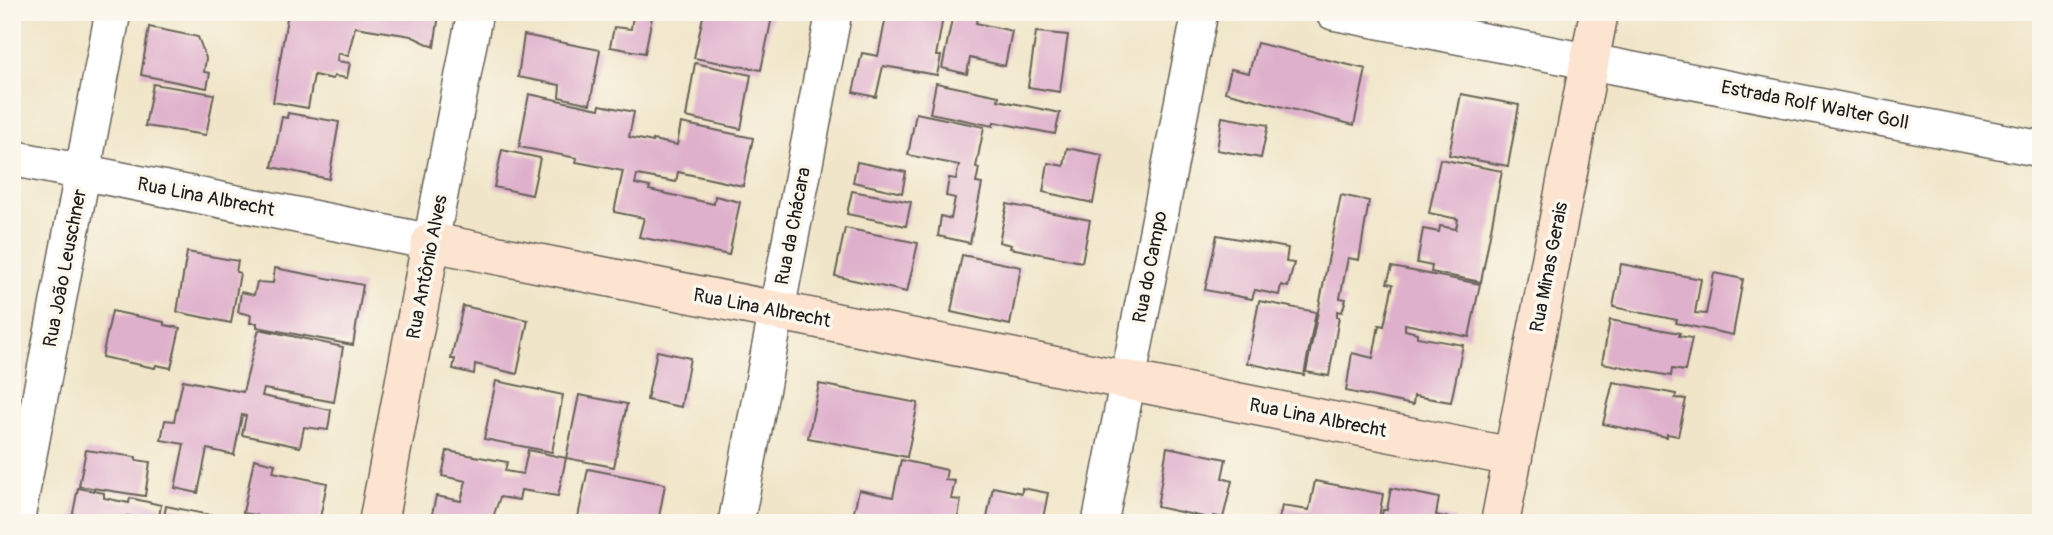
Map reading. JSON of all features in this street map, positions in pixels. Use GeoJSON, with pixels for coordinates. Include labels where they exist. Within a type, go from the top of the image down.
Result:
{"type":"FeatureCollection","features":[{"type":"Feature","properties":{"kind":"street","name":"Rua João Leuschner"},"geometry":{"type":"LineString","coordinates":[[16,523],[113,12]]}},
{"type":"Feature","properties":{"kind":"street","name":"Rua Antônio Alves"},"geometry":{"type":"LineString","coordinates":[[378,523],[475,12]]}},
{"type":"Feature","properties":{"kind":"street","name":"Rua da Chácara"},"geometry":{"type":"LineString","coordinates":[[736,523],[834,12]]}},
{"type":"Feature","properties":{"kind":"street","name":"Rua do Campo"},"geometry":{"type":"LineString","coordinates":[[1100,523],[1200,12]]}},
{"type":"Feature","properties":{"kind":"street","name":"Estrada Rolf Walter Goll"},"geometry":{"type":"LineString","coordinates":[[1334,12],[2041,149]]}},
{"type":"Feature","properties":{"kind":"street","name":"Rua Minas Gerais"},"geometry":{"type":"LineString","coordinates":[[1500,523],[1599,12]]}},
{"type":"Feature","properties":{"kind":"street","name":"Rua Lina Albrecht"},"geometry":{"type":"LineString","coordinates":[[12,158],[1513,457]]}},
{"type":"Feature","properties":{"kind":"building"},"geometry":{"type":"Polygon","coordinates":[[[288,12],[429,12],[439,15],[434,47],[411,36],[355,27],[348,56],[338,53],[337,61],[350,63],[347,78],[334,76],[333,79],[314,75],[308,108],[273,102],[288,12]]]}},
{"type":"Feature","properties":{"kind":"building"},"geometry":{"type":"Polygon","coordinates":[[[620,12],[653,12],[645,53],[610,47],[614,27],[631,29],[633,16],[620,12]]]}},
{"type":"Feature","properties":{"kind":"building"},"geometry":{"type":"Polygon","coordinates":[[[704,12],[773,12],[761,70],[694,58],[704,12]]]}},
{"type":"Feature","properties":{"kind":"building"},"geometry":{"type":"Polygon","coordinates":[[[887,12],[944,12],[936,56],[941,56],[937,75],[883,66],[876,97],[853,92],[862,53],[878,56],[887,12]]]}},
{"type":"Feature","properties":{"kind":"building"},"geometry":{"type":"Polygon","coordinates":[[[949,12],[978,12],[976,23],[1012,31],[1005,66],[970,58],[967,74],[942,68],[952,19],[947,19],[949,12]]]}},
{"type":"Feature","properties":{"kind":"building"},"geometry":{"type":"Polygon","coordinates":[[[149,27],[198,37],[206,58],[204,72],[210,73],[207,88],[141,75],[149,27]]]}},
{"type":"Feature","properties":{"kind":"building"},"geometry":{"type":"Polygon","coordinates":[[[1036,32],[1068,35],[1060,92],[1028,87],[1036,32]]]}},
{"type":"Feature","properties":{"kind":"building"},"geometry":{"type":"Polygon","coordinates":[[[524,35],[600,50],[590,104],[559,97],[560,85],[518,77],[524,35]]]}},
{"type":"Feature","properties":{"kind":"building"},"geometry":{"type":"Polygon","coordinates":[[[1257,43],[1366,69],[1354,125],[1225,92],[1231,69],[1249,73],[1257,43]]]}},
{"type":"Feature","properties":{"kind":"building"},"geometry":{"type":"Polygon","coordinates":[[[695,63],[751,75],[741,129],[686,117],[695,63]]]}},
{"type":"Feature","properties":{"kind":"building"},"geometry":{"type":"Polygon","coordinates":[[[936,83],[999,96],[998,100],[1060,113],[1055,134],[994,122],[993,126],[930,113],[936,83]]]}},
{"type":"Feature","properties":{"kind":"building"},"geometry":{"type":"Polygon","coordinates":[[[153,84],[214,94],[206,135],[145,126],[153,84]]]}},
{"type":"Feature","properties":{"kind":"building"},"geometry":{"type":"Polygon","coordinates":[[[529,94],[599,109],[600,105],[634,112],[629,137],[653,142],[677,145],[681,123],[753,138],[743,186],[678,172],[676,182],[637,175],[635,184],[650,187],[649,190],[714,204],[715,196],[740,202],[729,255],[639,237],[644,218],[614,212],[623,171],[576,162],[577,158],[519,147],[529,94]]]}},
{"type":"Feature","properties":{"kind":"building"},"geometry":{"type":"Polygon","coordinates":[[[1461,94],[1519,105],[1508,166],[1449,155],[1461,94]]]}},
{"type":"Feature","properties":{"kind":"building"},"geometry":{"type":"Polygon","coordinates":[[[288,113],[339,122],[329,179],[272,167],[282,117],[287,118],[288,113]]]}},
{"type":"Feature","properties":{"kind":"building"},"geometry":{"type":"Polygon","coordinates":[[[916,113],[984,127],[976,167],[979,168],[976,183],[982,184],[970,243],[938,236],[941,216],[951,219],[955,198],[946,196],[949,178],[956,179],[959,165],[908,155],[916,113]]]}},
{"type":"Feature","properties":{"kind":"building"},"geometry":{"type":"Polygon","coordinates":[[[1222,117],[1268,125],[1261,158],[1217,150],[1222,117]]]}},
{"type":"Feature","properties":{"kind":"building"},"geometry":{"type":"Polygon","coordinates":[[[1067,148],[1102,155],[1093,203],[1043,192],[1048,163],[1064,166],[1067,148]]]}},
{"type":"Feature","properties":{"kind":"building"},"geometry":{"type":"Polygon","coordinates":[[[502,150],[540,158],[532,195],[494,187],[502,150]]]}},
{"type":"Feature","properties":{"kind":"building"},"geometry":{"type":"Polygon","coordinates":[[[1440,159],[1502,171],[1481,282],[1431,272],[1432,266],[1417,263],[1423,229],[1439,232],[1440,226],[1456,229],[1458,219],[1429,213],[1440,159]]]}},
{"type":"Feature","properties":{"kind":"building"},"geometry":{"type":"Polygon","coordinates":[[[857,162],[906,172],[902,193],[853,182],[857,162]]]}},
{"type":"Feature","properties":{"kind":"building"},"geometry":{"type":"Polygon","coordinates":[[[852,191],[911,202],[906,226],[847,214],[852,191]]]}},
{"type":"Feature","properties":{"kind":"building"},"geometry":{"type":"Polygon","coordinates":[[[1341,195],[1369,201],[1359,260],[1348,258],[1340,298],[1346,299],[1342,312],[1337,311],[1339,317],[1329,376],[1306,372],[1341,195]]]}},
{"type":"Feature","properties":{"kind":"building"},"geometry":{"type":"Polygon","coordinates":[[[1007,204],[1090,220],[1082,262],[1010,248],[1011,245],[999,242],[1007,204]]]}},
{"type":"Feature","properties":{"kind":"building"},"geometry":{"type":"Polygon","coordinates":[[[12,219],[19,220],[14,251],[12,251],[12,219]]]}},
{"type":"Feature","properties":{"kind":"building"},"geometry":{"type":"Polygon","coordinates":[[[845,228],[918,243],[907,292],[835,276],[845,228]]]}},
{"type":"Feature","properties":{"kind":"building"},"geometry":{"type":"Polygon","coordinates":[[[1217,235],[1288,248],[1286,262],[1294,263],[1288,287],[1281,285],[1279,295],[1255,290],[1252,299],[1205,290],[1217,235]]]}},
{"type":"Feature","properties":{"kind":"building"},"geometry":{"type":"Polygon","coordinates":[[[187,252],[238,261],[236,272],[240,273],[231,323],[177,312],[187,252]]]}},
{"type":"Feature","properties":{"kind":"building"},"geometry":{"type":"Polygon","coordinates":[[[962,255],[1021,267],[1010,325],[951,312],[962,255]]]}},
{"type":"Feature","properties":{"kind":"building"},"geometry":{"type":"Polygon","coordinates":[[[1621,264],[1701,279],[1695,313],[1706,314],[1714,273],[1743,279],[1733,335],[1613,307],[1621,264]]]}},
{"type":"Feature","properties":{"kind":"building"},"geometry":{"type":"Polygon","coordinates":[[[1392,267],[1480,284],[1469,337],[1405,324],[1405,330],[1417,333],[1417,337],[1463,345],[1451,402],[1414,396],[1413,405],[1346,391],[1352,353],[1373,358],[1379,325],[1384,326],[1393,284],[1387,283],[1392,267]]]}},
{"type":"Feature","properties":{"kind":"building"},"geometry":{"type":"Polygon","coordinates":[[[275,268],[363,285],[353,345],[257,327],[257,323],[250,323],[251,315],[238,312],[241,292],[254,295],[257,282],[273,283],[275,268]]]}},
{"type":"Feature","properties":{"kind":"building"},"geometry":{"type":"Polygon","coordinates":[[[1259,301],[1316,312],[1304,375],[1247,363],[1259,301]]]}},
{"type":"Feature","properties":{"kind":"building"},"geometry":{"type":"Polygon","coordinates":[[[463,306],[528,320],[517,374],[475,364],[474,374],[453,369],[455,359],[451,359],[463,306]]]}},
{"type":"Feature","properties":{"kind":"building"},"geometry":{"type":"Polygon","coordinates":[[[112,311],[180,328],[171,368],[156,365],[155,368],[102,357],[112,311]]]}},
{"type":"Feature","properties":{"kind":"building"},"geometry":{"type":"Polygon","coordinates":[[[1610,320],[1680,333],[1679,336],[1692,338],[1685,371],[1672,369],[1671,376],[1602,363],[1610,320]]]}},
{"type":"Feature","properties":{"kind":"building"},"geometry":{"type":"Polygon","coordinates":[[[259,329],[343,347],[334,402],[264,389],[262,396],[331,410],[328,430],[304,427],[300,447],[242,435],[246,416],[242,415],[234,455],[207,449],[198,493],[175,488],[184,444],[161,440],[165,420],[174,421],[183,380],[243,392],[259,329]]]}},
{"type":"Feature","properties":{"kind":"building"},"geometry":{"type":"Polygon","coordinates":[[[657,351],[690,358],[681,407],[647,400],[657,351]]]}},
{"type":"Feature","properties":{"kind":"building"},"geometry":{"type":"Polygon","coordinates":[[[496,381],[563,395],[552,452],[484,439],[496,381]]]}},
{"type":"Feature","properties":{"kind":"building"},"geometry":{"type":"Polygon","coordinates":[[[1613,382],[1676,394],[1675,398],[1686,399],[1678,436],[1667,434],[1667,437],[1603,424],[1613,382]]]}},
{"type":"Feature","properties":{"kind":"building"},"geometry":{"type":"Polygon","coordinates":[[[819,384],[918,403],[907,457],[808,438],[819,384]]]}},
{"type":"Feature","properties":{"kind":"building"},"geometry":{"type":"Polygon","coordinates":[[[579,395],[627,404],[614,467],[566,458],[579,395]]]}},
{"type":"Feature","properties":{"kind":"building"},"geometry":{"type":"Polygon","coordinates":[[[1167,447],[1226,459],[1222,478],[1232,481],[1223,518],[1214,516],[1213,519],[1157,507],[1167,447]]]}},
{"type":"Feature","properties":{"kind":"building"},"geometry":{"type":"Polygon","coordinates":[[[86,450],[136,457],[136,460],[150,462],[145,496],[79,486],[86,450]]]}},
{"type":"Feature","properties":{"kind":"building"},"geometry":{"type":"Polygon","coordinates":[[[528,450],[566,458],[558,496],[521,490],[519,500],[500,497],[491,523],[430,523],[436,496],[461,501],[466,481],[442,476],[447,451],[507,462],[505,471],[523,474],[528,450]]]}},
{"type":"Feature","properties":{"kind":"building"},"geometry":{"type":"Polygon","coordinates":[[[254,459],[275,464],[273,472],[327,483],[319,523],[270,523],[255,520],[256,515],[243,513],[254,459]]]}},
{"type":"Feature","properties":{"kind":"building"},"geometry":{"type":"Polygon","coordinates":[[[901,460],[947,470],[945,480],[955,481],[951,499],[961,500],[957,523],[883,523],[853,516],[859,490],[893,497],[901,460]]]}},
{"type":"Feature","properties":{"kind":"building"},"geometry":{"type":"Polygon","coordinates":[[[588,469],[665,484],[658,523],[606,523],[578,517],[588,469]]]}},
{"type":"Feature","properties":{"kind":"building"},"geometry":{"type":"Polygon","coordinates":[[[1315,481],[1383,494],[1378,523],[1278,523],[1282,506],[1309,510],[1315,481]]]}},
{"type":"Feature","properties":{"kind":"building"},"geometry":{"type":"Polygon","coordinates":[[[993,487],[1022,493],[1022,488],[1048,493],[1042,523],[986,523],[993,487]]]}},
{"type":"Feature","properties":{"kind":"building"},"geometry":{"type":"Polygon","coordinates":[[[78,488],[104,493],[104,498],[129,503],[130,498],[161,505],[158,522],[127,516],[126,523],[71,523],[78,488]]]}},
{"type":"Feature","properties":{"kind":"building"},"geometry":{"type":"Polygon","coordinates":[[[1391,488],[1439,498],[1436,515],[1455,519],[1454,523],[1380,523],[1383,510],[1387,510],[1391,488]]]}},
{"type":"Feature","properties":{"kind":"building"},"geometry":{"type":"Polygon","coordinates":[[[166,506],[229,519],[228,523],[163,523],[166,506]]]}}]}
